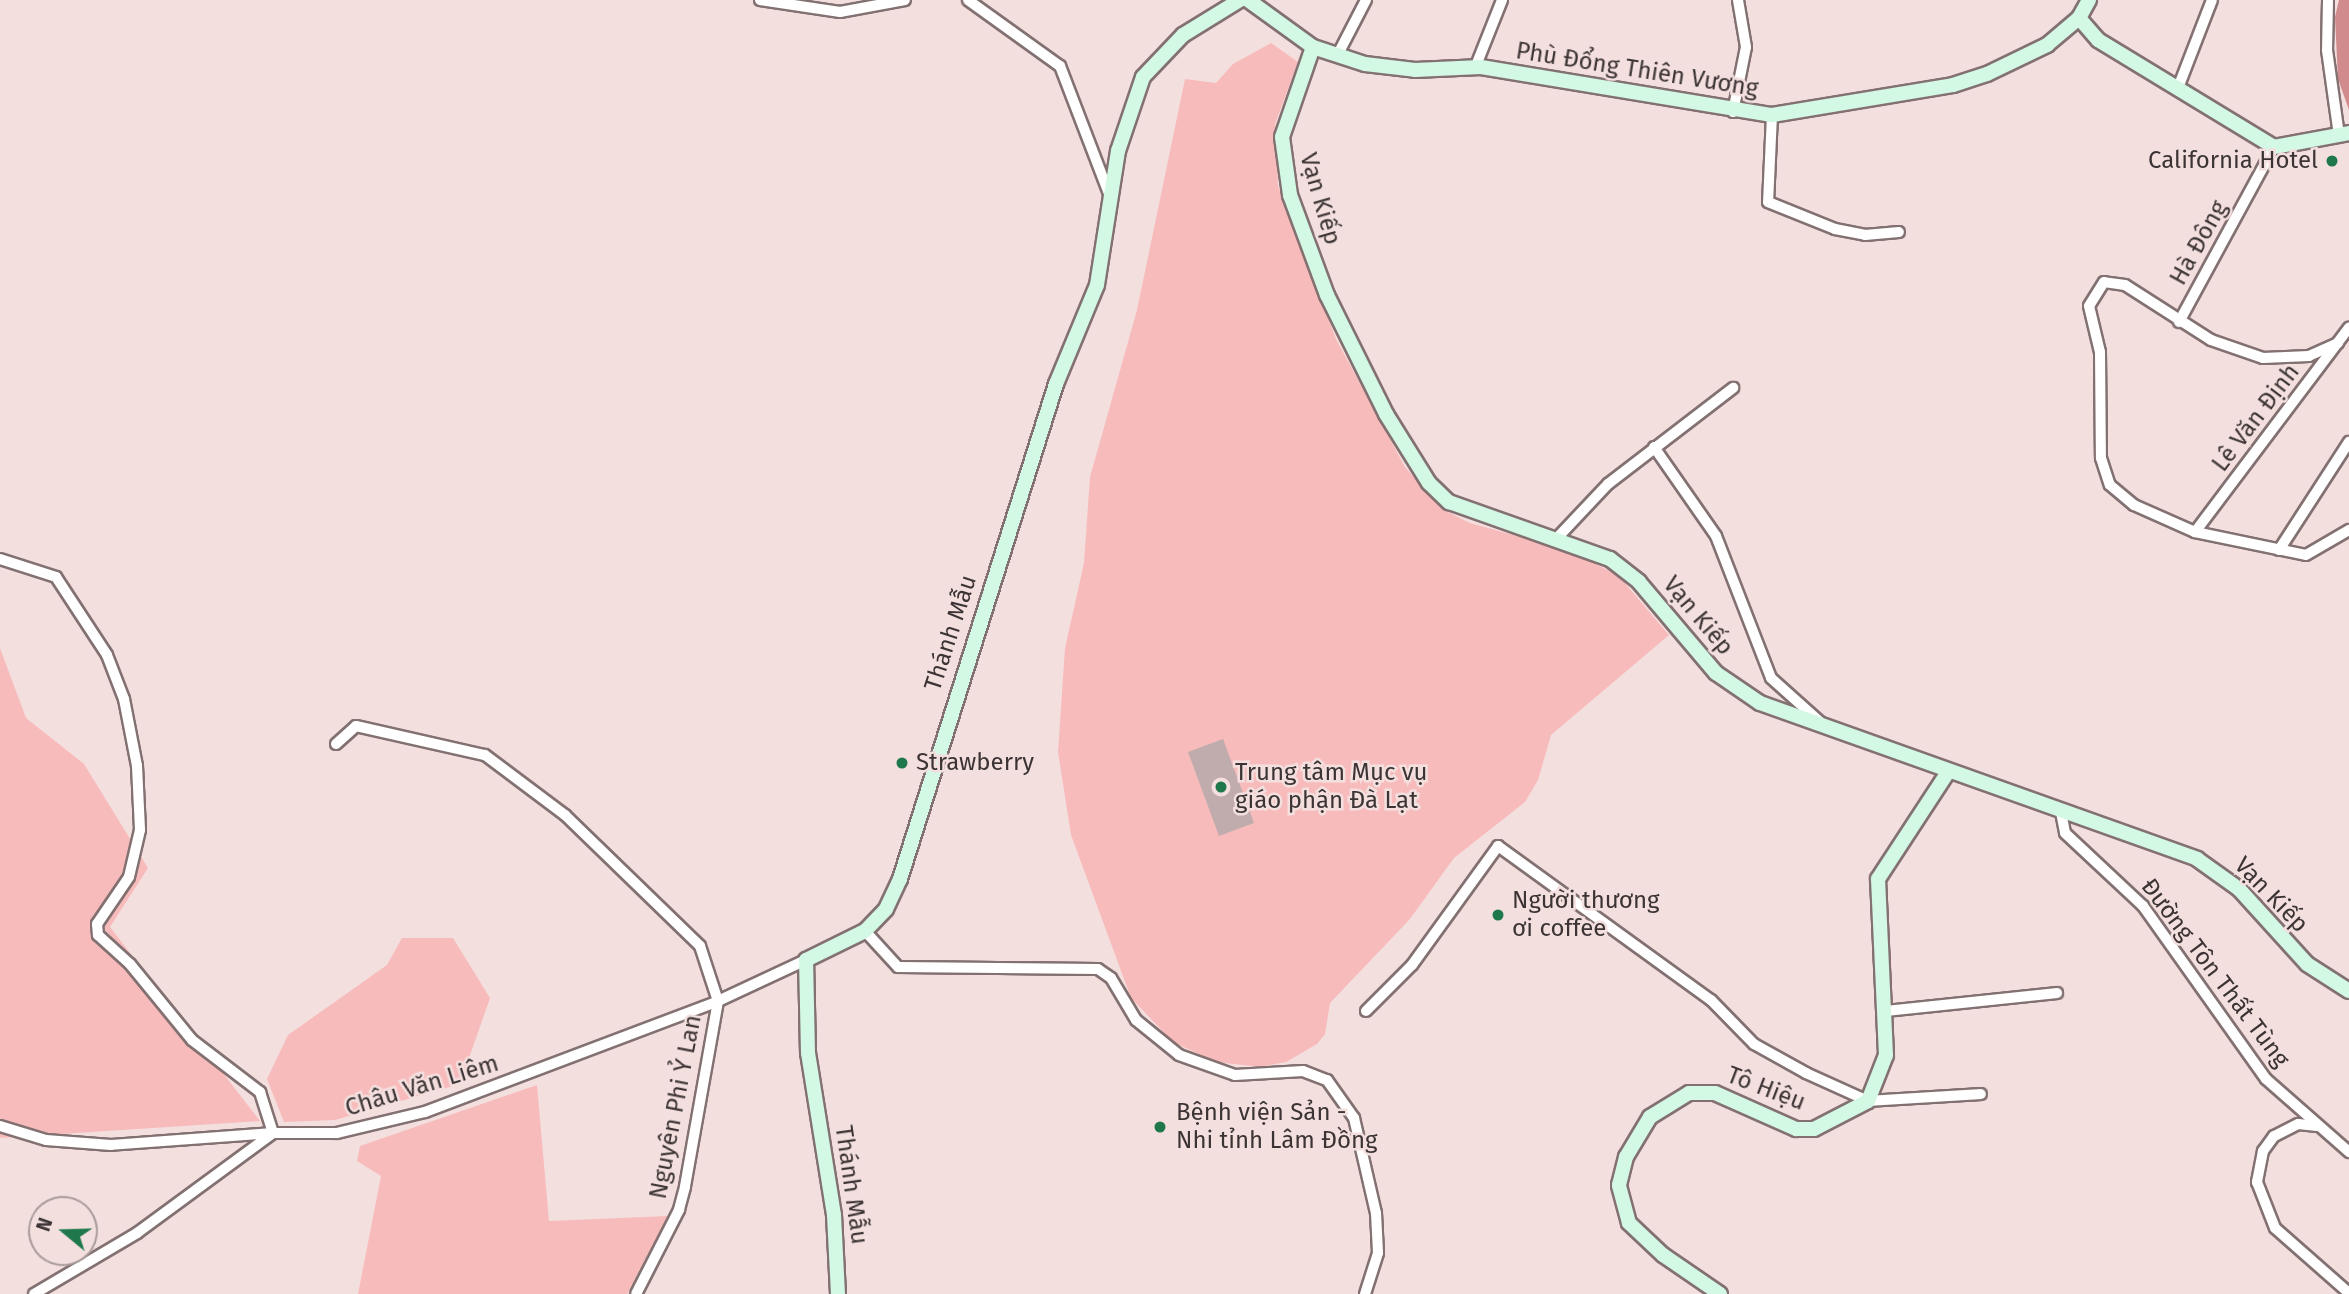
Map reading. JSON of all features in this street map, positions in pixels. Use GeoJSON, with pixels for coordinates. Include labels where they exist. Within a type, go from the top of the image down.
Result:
{"type":"FeatureCollection","features":[{"type":"Feature","properties":{"kind":"street"},"geometry":{"type":"LineString","coordinates":[[760,0],[840,12],[905,0]]}},
{"type":"Feature","properties":{"kind":"street"},"geometry":{"type":"LineString","coordinates":[[968,0],[1060,66],[1110,197]]}},
{"type":"Feature","properties":{"kind":"street","name":"Thánh Mẫu"},"geometry":{"type":"LineString","coordinates":[[838,1294],[834,1215],[808,1053],[806,960],[865,931],[886,909],[916,830],[1052,397],[1097,285],[1110,197],[1125,127],[1143,77],[1183,35],[1240,0]]}},
{"type":"Feature","properties":{"kind":"street","name":"Phù Đổng Thiên Vương"},"geometry":{"type":"LineString","coordinates":[[1248,0],[1313,47],[1338,56],[1415,70],[1475,68],[1732,112],[1772,115],[1953,85],[2022,60],[2079,18],[2089,0]]}},
{"type":"Feature","properties":{"kind":"street"},"geometry":{"type":"LineString","coordinates":[[1338,56],[1366,0]]}},
{"type":"Feature","properties":{"kind":"street"},"geometry":{"type":"LineString","coordinates":[[1475,68],[1503,0]]}},
{"type":"Feature","properties":{"kind":"street"},"geometry":{"type":"LineString","coordinates":[[1732,112],[1746,47],[1738,0]]}},
{"type":"Feature","properties":{"kind":"street"},"geometry":{"type":"LineString","coordinates":[[2178,88],[2212,0]]}},
{"type":"Feature","properties":{"kind":"street"},"geometry":{"type":"LineString","coordinates":[[2079,18],[2098,40],[2274,147],[2344,134],[2327,50],[2328,0]]}},
{"type":"Feature","properties":{"kind":"street","name":"Vạn Kiếp"},"geometry":{"type":"LineString","coordinates":[[1313,47],[1285,125],[1283,160],[1303,234],[1362,367],[1419,468],[1449,502],[1558,537],[1625,569],[1730,686],[1825,726],[2213,868],[2307,964],[2349,991]]}},
{"type":"Feature","properties":{"kind":"street"},"geometry":{"type":"LineString","coordinates":[[1772,115],[1768,202],[1835,229],[1865,235],[1899,232]]}},
{"type":"Feature","properties":{"kind":"street","name":"Hà Đông"},"geometry":{"type":"LineString","coordinates":[[2179,322],[2274,147]]}},
{"type":"Feature","properties":{"kind":"street"},"geometry":{"type":"LineString","coordinates":[[2338,343],[2309,356],[2263,358],[2179,322],[2125,285],[2104,282],[2089,306],[2100,352],[2101,458],[2110,485],[2134,505],[2195,532],[2279,550],[2306,555],[2349,530]]}},
{"type":"Feature","properties":{"kind":"street","name":"Lê Văn Định"},"geometry":{"type":"LineString","coordinates":[[2195,532],[2349,328]]}},
{"type":"Feature","properties":{"kind":"street"},"geometry":{"type":"LineString","coordinates":[[1558,537],[1608,484],[1733,388]]}},
{"type":"Feature","properties":{"kind":"street"},"geometry":{"type":"LineString","coordinates":[[2279,550],[2349,442]]}},
{"type":"Feature","properties":{"kind":"street"},"geometry":{"type":"LineString","coordinates":[[1654,447],[1716,536],[1771,678],[1825,726]]}},
{"type":"Feature","properties":{"kind":"street"},"geometry":{"type":"LineString","coordinates":[[0,559],[56,577],[107,655],[124,699],[137,766],[140,830],[129,877],[97,924],[98,935],[130,964],[192,1040],[260,1092],[273,1133],[118,1245],[34,1294]]}},
{"type":"Feature","properties":{"kind":"street"},"geometry":{"type":"LineString","coordinates":[[336,744],[356,726],[443,743],[485,755],[515,773],[700,946],[718,1002]]}},
{"type":"Feature","properties":{"kind":"street"},"geometry":{"type":"LineString","coordinates":[[1868,1101],[1886,1055],[1886,1011],[1876,924],[1878,879],[1948,772]]}},
{"type":"Feature","properties":{"kind":"street","name":"Đường Tôn Thất Tùng"},"geometry":{"type":"LineString","coordinates":[[2061,812],[2065,833],[2143,906],[2266,1079],[2349,1152]]}},
{"type":"Feature","properties":{"kind":"street"},"geometry":{"type":"LineString","coordinates":[[1366,1011],[1412,965],[1498,846],[1711,1000],[1754,1044],[1868,1101],[1981,1094]]}},
{"type":"Feature","properties":{"kind":"street"},"geometry":{"type":"LineString","coordinates":[[865,931],[898,967],[1098,969],[1111,978],[1136,1020],[1179,1055],[1235,1075],[1303,1071],[1327,1080],[1354,1118],[1377,1213],[1378,1252],[1365,1294]]}},
{"type":"Feature","properties":{"kind":"street","name":"Châu Văn Liêm"},"geometry":{"type":"LineString","coordinates":[[0,1126],[46,1140],[111,1144],[373,1128],[718,1002],[806,960]]}},
{"type":"Feature","properties":{"kind":"street"},"geometry":{"type":"LineString","coordinates":[[1886,1011],[2057,993]]}},
{"type":"Feature","properties":{"kind":"street","name":"Nguyên Phi Ỷ Lan"},"geometry":{"type":"LineString","coordinates":[[636,1294],[679,1210],[718,1002]]}},
{"type":"Feature","properties":{"kind":"street","name":"Tô Hiệu"},"geometry":{"type":"LineString","coordinates":[[1720,1294],[1639,1235],[1625,1216],[1620,1176],[1640,1130],[1668,1104],[1703,1091],[1796,1129],[1814,1129],[1868,1101]]}},
{"type":"Feature","properties":{"kind":"street"},"geometry":{"type":"LineString","coordinates":[[2320,1126],[2298,1124],[2274,1136],[2263,1151],[2257,1182],[2275,1228],[2296,1252],[2349,1293]]}},
{"type":"Feature","properties":{"kind":"street"},"geometry":{"type":"LineString","coordinates":[[838,1294],[846,1294]]}},
{"type":"Feature","properties":{"kind":"shaded area"},"geometry":{"type":"Polygon","coordinates":[[[2339,0],[2349,0],[2349,110],[2338,79],[2335,17],[2339,0]]]}},
{"type":"Feature","properties":{"kind":"shaded area"},"geometry":{"type":"Polygon","coordinates":[[[1271,43],[1298,62],[1275,124],[1278,186],[1336,339],[1405,467],[1442,509],[1470,523],[1567,550],[1618,575],[1669,635],[1551,735],[1538,780],[1525,802],[1454,858],[1410,919],[1330,1003],[1325,1034],[1317,1044],[1286,1062],[1260,1067],[1216,1062],[1173,1042],[1131,998],[1071,835],[1058,752],[1065,648],[1084,563],[1090,477],[1137,310],[1185,79],[1216,83],[1233,64],[1271,43]]]}},
{"type":"Feature","properties":{"kind":"shaded area"},"geometry":{"type":"Polygon","coordinates":[[[0,648],[26,718],[84,764],[148,868],[110,927],[260,1121],[0,1138],[0,648]]]}},
{"type":"Feature","properties":{"kind":"shaded area"},"geometry":{"type":"Polygon","coordinates":[[[402,938],[453,938],[490,998],[460,1084],[335,1120],[284,1122],[267,1079],[288,1035],[387,965],[402,938]]]}},
{"type":"Feature","properties":{"kind":"shaded area"},"geometry":{"type":"Polygon","coordinates":[[[537,1085],[549,1221],[668,1216],[627,1294],[358,1294],[381,1176],[357,1161],[360,1146],[537,1085]]]}},
{"type":"Feature","properties":{"kind":"building","name":"Trung tâm Mục vụ giáo phận Đà Lạt"},"geometry":{"type":"Polygon","coordinates":[[[1223,739],[1254,823],[1219,836],[1188,752],[1223,739]]]}},
{"type":"Feature","properties":{"kind":"place","name":"California Hotel"},"geometry":{"type":"Point","coordinates":[2332,161]}},
{"type":"Feature","properties":{"kind":"place","name":"Strawberry"},"geometry":{"type":"Point","coordinates":[902,763]}},
{"type":"Feature","properties":{"kind":"place","name":"Trung tâm Mục vụ giáo phận Đà Lạt"},"geometry":{"type":"Point","coordinates":[1221,787]}},
{"type":"Feature","properties":{"kind":"place","name":"Người thương ơi coffee"},"geometry":{"type":"Point","coordinates":[1498,915]}},
{"type":"Feature","properties":{"kind":"place","name":"Bệnh viện Sản - Nhi tỉnh Lâm Đồng"},"geometry":{"type":"Point","coordinates":[1160,1127]}}]}
